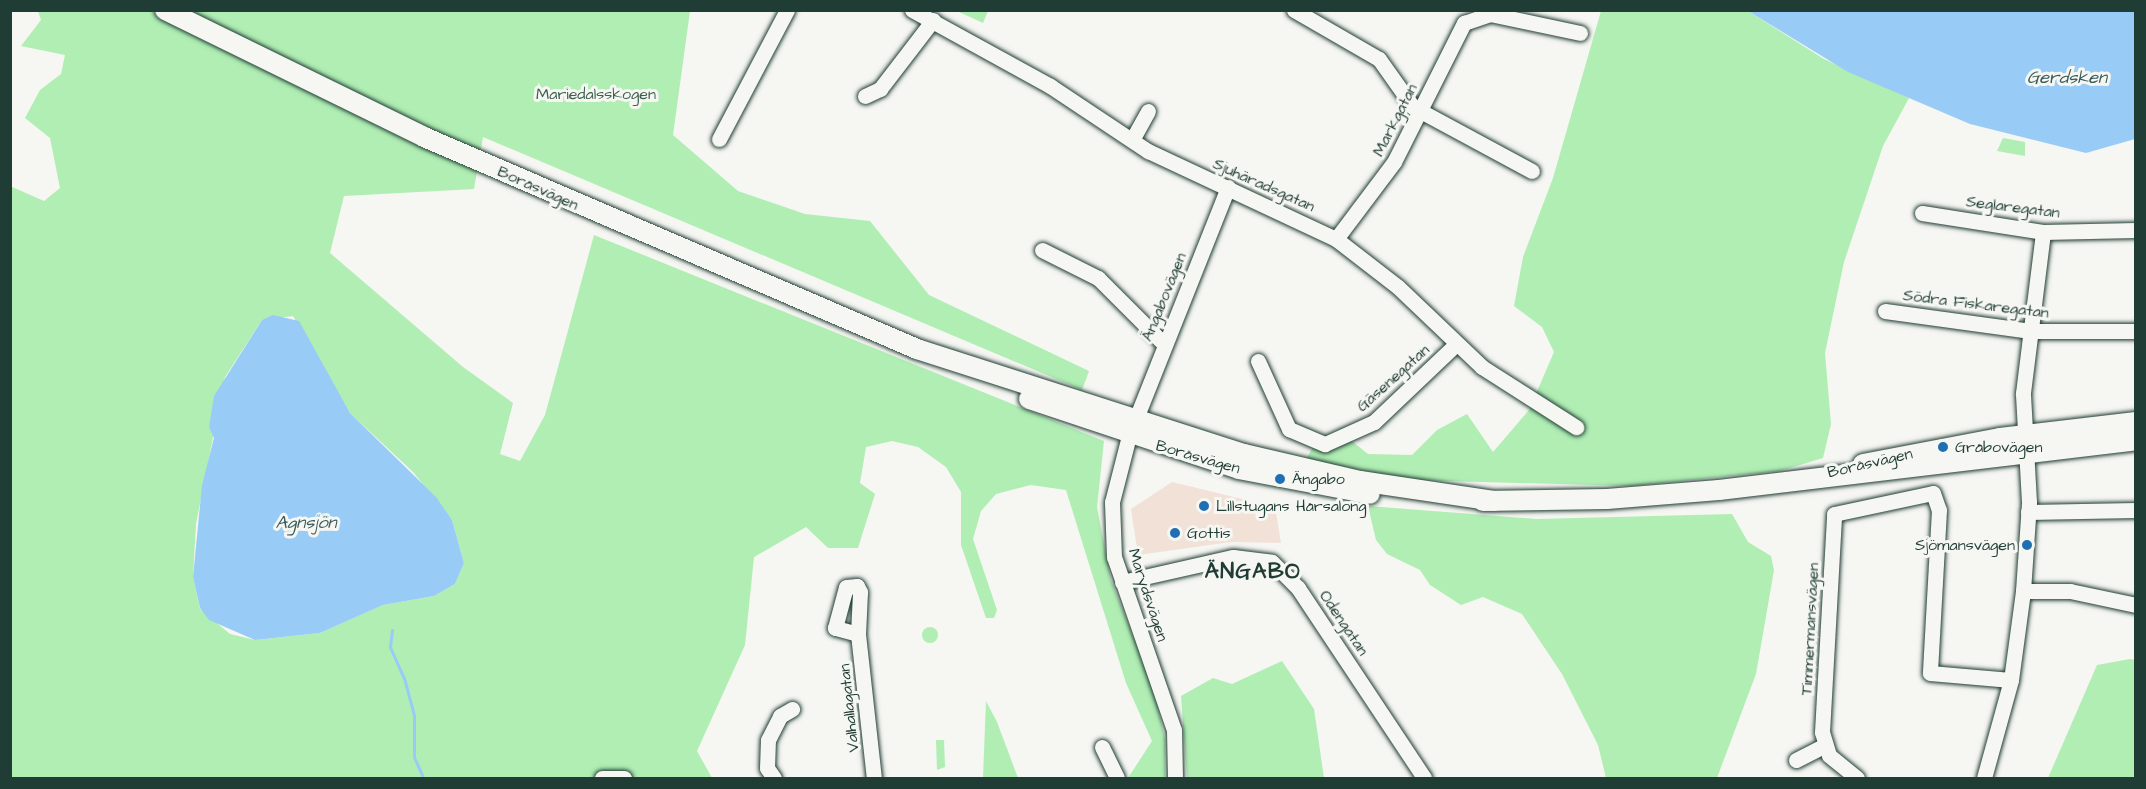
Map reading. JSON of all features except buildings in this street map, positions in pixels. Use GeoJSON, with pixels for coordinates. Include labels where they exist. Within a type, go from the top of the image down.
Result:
{"type":"FeatureCollection","features":[{"type":"Feature","properties":{"kind":"main road","name":"Boråsvägen"},"geometry":{"type":"LineString","coordinates":[[165,10],[424,137],[918,349],[1132,429],[1312,471],[1494,501],[1606,500],[1784,482],[2026,443],[2136,422]]}},
{"type":"Feature","properties":{"kind":"main road","name":"Boråsvägen"},"geometry":{"type":"LineString","coordinates":[[2026,443],[2136,440]]}},
{"type":"Feature","properties":{"kind":"street"},"geometry":{"type":"LineString","coordinates":[[719,139],[787,10]]}},
{"type":"Feature","properties":{"kind":"street","name":"Sjuhäradsgatan"},"geometry":{"type":"LineString","coordinates":[[912,10],[933,20],[1132,140],[1336,239],[1398,287],[1455,345],[1576,427]]}},
{"type":"Feature","properties":{"kind":"street"},"geometry":{"type":"LineString","coordinates":[[1294,10],[1378,59],[1403,96],[1420,111],[1532,171]]}},
{"type":"Feature","properties":{"kind":"street","name":"Markgatan"},"geometry":{"type":"LineString","coordinates":[[1336,239],[1374,195],[1420,111],[1464,23],[1479,14],[1580,33]]}},
{"type":"Feature","properties":{"kind":"street"},"geometry":{"type":"LineString","coordinates":[[865,96],[880,88],[933,20]]}},
{"type":"Feature","properties":{"kind":"street"},"geometry":{"type":"LineString","coordinates":[[1132,140],[1148,111]]}},
{"type":"Feature","properties":{"kind":"street","name":"Ängabovägen"},"geometry":{"type":"LineString","coordinates":[[1132,429],[1228,187]]}},
{"type":"Feature","properties":{"kind":"street","name":"Seglaregatan"},"geometry":{"type":"LineString","coordinates":[[1922,213],[2043,232],[2136,230]]}},
{"type":"Feature","properties":{"kind":"street"},"geometry":{"type":"LineString","coordinates":[[1984,778],[2011,680],[2023,591],[2028,512],[2023,393],[2043,232]]}},
{"type":"Feature","properties":{"kind":"street"},"geometry":{"type":"LineString","coordinates":[[1042,250],[1098,278],[1164,344]]}},
{"type":"Feature","properties":{"kind":"street","name":"Södra Fiskaregatan"},"geometry":{"type":"LineString","coordinates":[[1885,311],[2031,331],[2136,331]]}},
{"type":"Feature","properties":{"kind":"street","name":"Gäsenegatan"},"geometry":{"type":"LineString","coordinates":[[1258,361],[1289,429],[1324,444],[1374,422],[1455,345]]}},
{"type":"Feature","properties":{"kind":"street","name":"Marydsvägen"},"geometry":{"type":"LineString","coordinates":[[1132,429],[1111,513],[1122,582],[1167,698],[1174,730],[1175,778]]}},
{"type":"Feature","properties":{"kind":"street","name":"Timmermansvägen"},"geometry":{"type":"LineString","coordinates":[[1825,745],[1834,514],[1933,493],[1939,510],[1930,673],[2011,680]]}},
{"type":"Feature","properties":{"kind":"street"},"geometry":{"type":"LineString","coordinates":[[2028,512],[2136,510]]}},
{"type":"Feature","properties":{"kind":"street","name":"Odengatan"},"geometry":{"type":"LineString","coordinates":[[1122,582],[1233,557],[1272,562],[1298,588],[1424,778]]}},
{"type":"Feature","properties":{"kind":"street"},"geometry":{"type":"LineString","coordinates":[[2023,591],[2070,591],[2136,604]]}},
{"type":"Feature","properties":{"kind":"street","name":"Valhallagatan"},"geometry":{"type":"LineString","coordinates":[[858,634],[874,778]]}},
{"type":"Feature","properties":{"kind":"street"},"geometry":{"type":"LineString","coordinates":[[774,778],[767,768],[768,740],[780,716],[792,708]]}},
{"type":"Feature","properties":{"kind":"street"},"geometry":{"type":"LineString","coordinates":[[1796,760],[1825,745],[1840,769],[1857,778]]}},
{"type":"Feature","properties":{"kind":"street"},"geometry":{"type":"LineString","coordinates":[[1102,747],[1117,778]]}},
{"type":"Feature","properties":{"kind":"street"},"geometry":{"type":"LineString","coordinates":[[602,778],[624,778]]}},
{"type":"Feature","properties":{"kind":"shaded area"},"geometry":{"type":"Polygon","coordinates":[[[1172,482],[1275,507],[1281,543],[1231,542],[1138,555],[1131,509],[1172,482]]]}},
{"type":"Feature","properties":{"kind":"green space","name":"Mariedalsskogen"},"geometry":{"type":"Polygon","coordinates":[[[38,11],[690,11],[673,135],[738,191],[805,214],[870,221],[929,295],[1089,371],[1082,390],[483,137],[474,189],[344,196],[330,253],[463,367],[513,403],[500,454],[520,461],[545,415],[594,235],[1104,441],[1097,507],[1111,580],[1153,687],[1165,739],[1165,778],[1128,778],[1152,741],[1126,683],[1066,490],[1031,485],[996,494],[981,511],[973,539],[997,610],[994,618],[986,618],[961,545],[961,492],[946,467],[918,447],[892,441],[866,447],[860,483],[875,494],[858,548],[828,548],[806,527],[754,557],[745,645],[697,751],[712,778],[11,778],[10,186],[44,201],[60,188],[50,138],[25,118],[40,90],[61,74],[65,55],[21,46],[41,20],[38,11]],[[293,316],[262,320],[225,377],[196,524],[193,577],[200,609],[230,634],[255,640],[320,633],[383,605],[434,596],[455,584],[464,563],[452,520],[413,472],[350,413],[293,316]]]}},
{"type":"Feature","properties":{"kind":"green space"},"geometry":{"type":"Polygon","coordinates":[[[957,11],[988,11],[983,23],[957,11]]]}},
{"type":"Feature","properties":{"kind":"green space"},"geometry":{"type":"Polygon","coordinates":[[[1601,11],[1748,11],[1824,59],[1909,98],[1883,146],[1844,262],[1825,353],[1831,424],[1823,458],[1780,471],[1632,486],[1410,480],[1306,459],[1319,437],[1342,433],[1368,454],[1412,455],[1437,430],[1467,414],[1493,452],[1529,410],[1554,352],[1542,327],[1514,306],[1523,257],[1553,178],[1601,11]]]}},
{"type":"Feature","properties":{"kind":"green space"},"geometry":{"type":"Polygon","coordinates":[[[2003,138],[2025,142],[2025,156],[1997,151],[2003,138]]]}},
{"type":"Feature","properties":{"kind":"green space"},"geometry":{"type":"Polygon","coordinates":[[[1368,506],[1537,519],[1732,514],[1748,542],[1771,556],[1774,570],[1756,674],[1717,778],[1606,778],[1598,745],[1562,674],[1522,614],[1483,597],[1461,605],[1430,585],[1420,570],[1387,554],[1376,540],[1368,506]]]}},
{"type":"Feature","properties":{"kind":"green space"},"geometry":{"type":"Polygon","coordinates":[[[930,627],[938,635],[930,643],[922,635],[930,627]]]}},
{"type":"Feature","properties":{"kind":"green space"},"geometry":{"type":"Polygon","coordinates":[[[2136,660],[2135,778],[2048,778],[2097,665],[2136,660]]]}},
{"type":"Feature","properties":{"kind":"green space"},"geometry":{"type":"Polygon","coordinates":[[[1282,661],[1314,709],[1324,778],[1187,778],[1181,696],[1213,678],[1232,684],[1282,661]]]}},
{"type":"Feature","properties":{"kind":"green space"},"geometry":{"type":"Polygon","coordinates":[[[986,701],[997,722],[1018,778],[983,778],[986,701]]]}},
{"type":"Feature","properties":{"kind":"green space"},"geometry":{"type":"Polygon","coordinates":[[[936,740],[944,740],[945,767],[937,770],[936,740]]]}},
{"type":"Feature","properties":{"kind":"water","name":"Gerdsken"},"geometry":{"type":"Polygon","coordinates":[[[1748,11],[2135,11],[2135,139],[2086,153],[1970,124],[1848,72],[1748,11]]]}},
{"type":"Feature","properties":{"kind":"water","name":"Agnsjön"},"geometry":{"type":"Polygon","coordinates":[[[273,315],[299,321],[350,413],[436,497],[452,520],[464,563],[455,584],[434,596],[383,605],[320,633],[255,640],[209,620],[200,608],[193,577],[202,485],[214,438],[209,427],[214,396],[262,320],[273,315]]]}},
{"type":"Feature","properties":{"kind":"waterway"},"geometry":{"type":"LineString","coordinates":[[392,630],[390,647],[404,678],[414,716],[414,757],[422,775]]}},
{"type":"Feature","properties":{"kind":"place","name":"Gråbovägen"},"geometry":{"type":"Point","coordinates":[1943,447]}},
{"type":"Feature","properties":{"kind":"place","name":"Ängabo"},"geometry":{"type":"Point","coordinates":[1280,479]}},
{"type":"Feature","properties":{"kind":"place","name":"Lillstugans Hårsalong"},"geometry":{"type":"Point","coordinates":[1204,506]}},
{"type":"Feature","properties":{"kind":"place","name":"Gottis"},"geometry":{"type":"Point","coordinates":[1175,533]}},
{"type":"Feature","properties":{"kind":"place","name":"Sjömansvägen"},"geometry":{"type":"Point","coordinates":[2027,545]}},
{"type":"Feature","properties":{"kind":"district","name":"ÄNGABO"},"geometry":{"type":"Point","coordinates":[1253,572]}}]}
